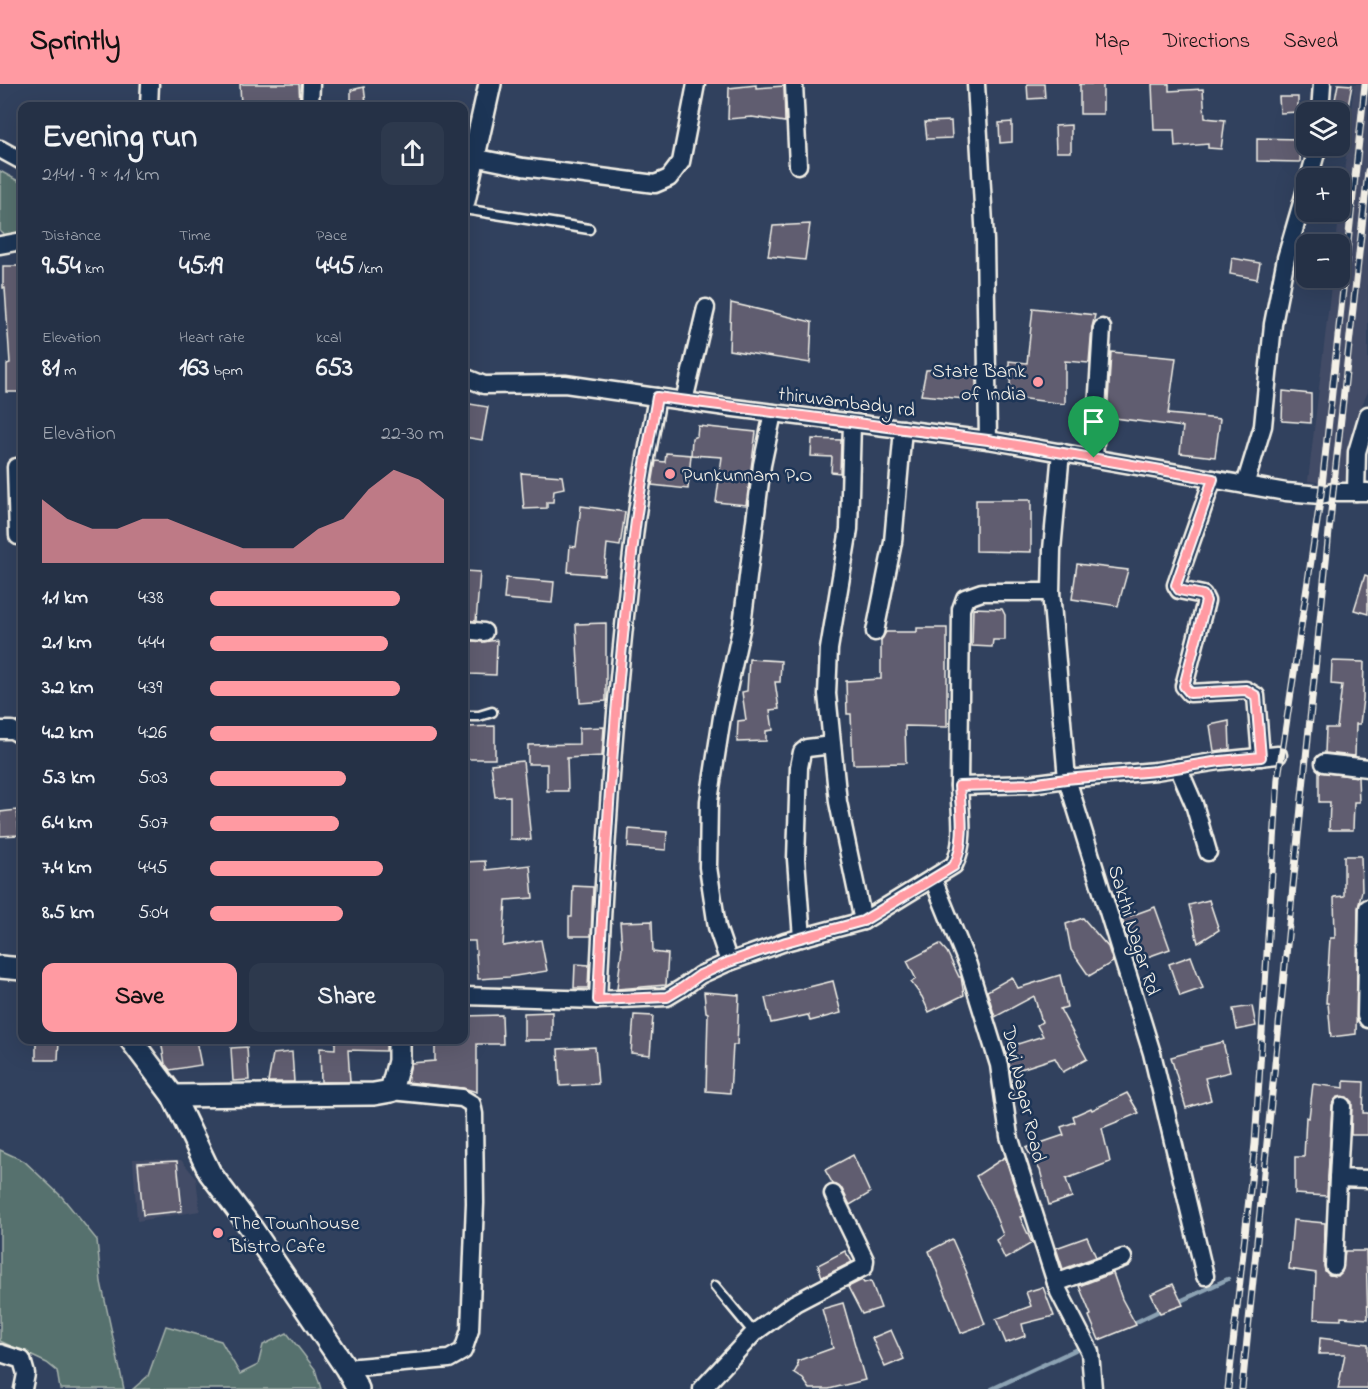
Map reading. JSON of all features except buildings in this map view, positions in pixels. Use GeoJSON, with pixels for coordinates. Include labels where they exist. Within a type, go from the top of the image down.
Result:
{"type":"FeatureCollection","features":[{"type":"Feature","properties":{"kind":"street"},"geometry":{"type":"LineString","coordinates":[[149,102],[150,84]]}},
{"type":"Feature","properties":{"kind":"street"},"geometry":{"type":"LineString","coordinates":[[310,102],[311,84]]}},
{"type":"Feature","properties":{"kind":"street"},"geometry":{"type":"LineString","coordinates":[[468,182],[490,84]]}},
{"type":"Feature","properties":{"kind":"street"},"geometry":{"type":"LineString","coordinates":[[473,158],[534,169],[655,184],[669,178],[681,162],[696,84]]}},
{"type":"Feature","properties":{"kind":"street"},"geometry":{"type":"LineString","coordinates":[[794,84],[798,165]]}},
{"type":"Feature","properties":{"kind":"street"},"geometry":{"type":"LineString","coordinates":[[976,84],[985,241],[988,440]]}},
{"type":"Feature","properties":{"kind":"street"},"geometry":{"type":"LineString","coordinates":[[1321,102],[1322,84]]}},
{"type":"Feature","properties":{"kind":"street"},"geometry":{"type":"LineString","coordinates":[[0,149],[18,159]]}},
{"type":"Feature","properties":{"kind":"street"},"geometry":{"type":"LineString","coordinates":[[1245,485],[1263,426],[1273,324],[1286,258],[1296,222]]}},
{"type":"Feature","properties":{"kind":"street"},"geometry":{"type":"LineString","coordinates":[[0,245],[18,242]]}},
{"type":"Feature","properties":{"kind":"street"},"geometry":{"type":"LineString","coordinates":[[684,401],[706,308]]}},
{"type":"Feature","properties":{"kind":"street"},"geometry":{"type":"LineString","coordinates":[[1094,458],[1102,328]]}},
{"type":"Feature","properties":{"kind":"street","name":"thiruvambady rd"},"geometry":{"type":"LineString","coordinates":[[468,379],[484,385],[566,384],[988,440],[1286,492],[1321,495],[1362,492]]}},
{"type":"Feature","properties":{"kind":"street"},"geometry":{"type":"LineString","coordinates":[[598,1000],[607,813],[634,534],[657,397]]}},
{"type":"Feature","properties":{"kind":"street"},"geometry":{"type":"LineString","coordinates":[[729,962],[717,927],[708,867],[709,801],[722,717],[742,625],[762,465],[773,413]]}},
{"type":"Feature","properties":{"kind":"street"},"geometry":{"type":"LineString","coordinates":[[1362,492],[1357,452],[1368,416]]}},
{"type":"Feature","properties":{"kind":"street"},"geometry":{"type":"LineString","coordinates":[[852,423],[849,529],[829,649],[827,694],[838,802],[863,921]]}},
{"type":"Feature","properties":{"kind":"street"},"geometry":{"type":"LineString","coordinates":[[875,632],[893,542],[903,429]]}},
{"type":"Feature","properties":{"kind":"street","name":"Sakthi Nagar Rd"},"geometry":{"type":"LineString","coordinates":[[1061,452],[1052,550],[1051,592],[1066,779],[1152,1053],[1205,1276]]}},
{"type":"Feature","properties":{"kind":"street"},"geometry":{"type":"LineString","coordinates":[[13,467],[18,536]]}},
{"type":"Feature","properties":{"kind":"street"},"geometry":{"type":"LineString","coordinates":[[1213,479],[1176,585],[1179,590],[1203,595],[1206,601],[1184,686],[1190,693],[1246,690],[1256,696],[1261,757]]}},
{"type":"Feature","properties":{"kind":"street"},"geometry":{"type":"LineString","coordinates":[[468,996],[598,1000],[667,997],[700,975],[729,962],[863,921],[954,866],[959,856],[962,835],[959,786],[961,609],[965,598],[982,592],[1051,592]]}},
{"type":"Feature","properties":{"kind":"street"},"geometry":{"type":"LineString","coordinates":[[468,630],[484,632]]}},
{"type":"Feature","properties":{"kind":"street"},"geometry":{"type":"LineString","coordinates":[[0,730],[12,730],[18,734]]}},
{"type":"Feature","properties":{"kind":"street"},"geometry":{"type":"LineString","coordinates":[[802,938],[796,859],[799,767],[802,752],[807,748],[832,745]]}},
{"type":"Feature","properties":{"kind":"street"},"geometry":{"type":"LineString","coordinates":[[959,786],[1030,784],[1278,755]]}},
{"type":"Feature","properties":{"kind":"street"},"geometry":{"type":"LineString","coordinates":[[1324,763],[1368,768]]}},
{"type":"Feature","properties":{"kind":"street"},"geometry":{"type":"LineString","coordinates":[[1178,767],[1194,804],[1208,852]]}},
{"type":"Feature","properties":{"kind":"street","name":"Devi Nagar Road"},"geometry":{"type":"LineString","coordinates":[[933,879],[965,957],[999,1065],[1009,1136],[1056,1283],[1090,1352],[1093,1389]]}},
{"type":"Feature","properties":{"kind":"street"},"geometry":{"type":"LineString","coordinates":[[1368,908],[1366,1016],[1368,1019]]}},
{"type":"Feature","properties":{"kind":"street"},"geometry":{"type":"LineString","coordinates":[[0,967],[18,969]]}},
{"type":"Feature","properties":{"kind":"street"},"geometry":{"type":"LineString","coordinates":[[134,1044],[173,1096],[210,1173],[252,1229],[358,1389]]}},
{"type":"Feature","properties":{"kind":"street"},"geometry":{"type":"LineString","coordinates":[[391,1091],[399,1061],[399,1044]]}},
{"type":"Feature","properties":{"kind":"street"},"geometry":{"type":"LineString","coordinates":[[173,1096],[374,1094],[391,1091],[462,1098],[472,1104],[476,1203],[470,1330],[463,1351],[449,1359],[346,1368]]}},
{"type":"Feature","properties":{"kind":"street"},"geometry":{"type":"LineString","coordinates":[[1334,1266],[1342,1106]]}},
{"type":"Feature","properties":{"kind":"street"},"geometry":{"type":"LineString","coordinates":[[1338,1178],[1368,1179]]}},
{"type":"Feature","properties":{"kind":"street"},"geometry":{"type":"LineString","coordinates":[[702,1389],[754,1333],[795,1303],[848,1277],[866,1264],[833,1194]]}},
{"type":"Feature","properties":{"kind":"street"},"geometry":{"type":"LineString","coordinates":[[1056,1283],[1123,1258]]}},
{"type":"Feature","properties":{"kind":"street"},"geometry":{"type":"LineString","coordinates":[[0,1353],[22,1360],[26,1374],[23,1389]]}},
{"type":"Feature","properties":{"kind":"lane"},"geometry":{"type":"LineString","coordinates":[[468,210],[589,229]]}},
{"type":"Feature","properties":{"kind":"lane"},"geometry":{"type":"LineString","coordinates":[[468,716],[479,716],[492,712]]}},
{"type":"Feature","properties":{"kind":"lane"},"geometry":{"type":"LineString","coordinates":[[715,1286],[754,1333]]}},
{"type":"Feature","properties":{"kind":"shaded area"},"geometry":{"type":"Polygon","coordinates":[[[1354,84],[1368,84],[1368,392],[1360,409],[1350,486],[1308,481],[1331,288],[1350,288],[1350,234],[1337,234],[1338,222],[1350,222],[1350,168],[1345,168],[1346,156],[1350,156],[1350,120],[1354,84]]]}},
{"type":"Feature","properties":{"kind":"shaded area"},"geometry":{"type":"Polygon","coordinates":[[[133,1159],[181,1160],[196,1178],[200,1211],[137,1221],[133,1159]]]}},
{"type":"Feature","properties":{"kind":"green space"},"geometry":{"type":"Polygon","coordinates":[[[0,171],[18,181],[18,247],[0,231],[0,171]]]}},
{"type":"Feature","properties":{"kind":"green space"},"geometry":{"type":"Polygon","coordinates":[[[0,1150],[24,1161],[62,1197],[97,1240],[101,1282],[124,1389],[60,1389],[57,1371],[47,1363],[0,1341],[0,1150]]]}},
{"type":"Feature","properties":{"kind":"green space"},"geometry":{"type":"Polygon","coordinates":[[[166,1326],[221,1341],[240,1374],[258,1365],[263,1345],[287,1333],[315,1369],[321,1389],[133,1389],[148,1376],[166,1326]]]}},
{"type":"Feature","properties":{"kind":"waterway"},"geometry":{"type":"LineString","coordinates":[[1176,1303],[1228,1279]]}},
{"type":"Feature","properties":{"kind":"waterway"},"geometry":{"type":"LineString","coordinates":[[1130,1325],[1163,1309]]}},
{"type":"Feature","properties":{"kind":"waterway"},"geometry":{"type":"LineString","coordinates":[[992,1389],[1075,1350]]}},
{"type":"Feature","properties":{"kind":"railway"},"geometry":{"type":"LineString","coordinates":[[1228,1389],[1255,1144],[1278,778],[1321,495],[1365,84]]}},
{"type":"Feature","properties":{"kind":"railway"},"geometry":{"type":"LineString","coordinates":[[1242,1389],[1368,171]]}},
{"type":"Feature","properties":{"kind":"place","name":"State Bank of India"},"geometry":{"type":"Point","coordinates":[1038,382]}},
{"type":"Feature","properties":{"kind":"place","name":"Punkunnam P.O"},"geometry":{"type":"Point","coordinates":[670,474]}},
{"type":"Feature","properties":{"kind":"place","name":"The Townhouse Bistro Cafe"},"geometry":{"type":"Point","coordinates":[218,1233]}},
{"type":"Feature","properties":{"kind":"route"},"geometry":{"type":"LineString","coordinates":[[657,397],[988,440],[1094,458],[1213,479],[1176,585],[1179,590],[1203,595],[1206,601],[1184,686],[1190,693],[1246,690],[1256,696],[1261,757],[1030,784],[959,786],[962,835],[959,856],[954,866],[863,921],[786,942],[729,962],[700,975],[667,997],[598,1000],[607,813],[634,534],[657,397]]}}]}
